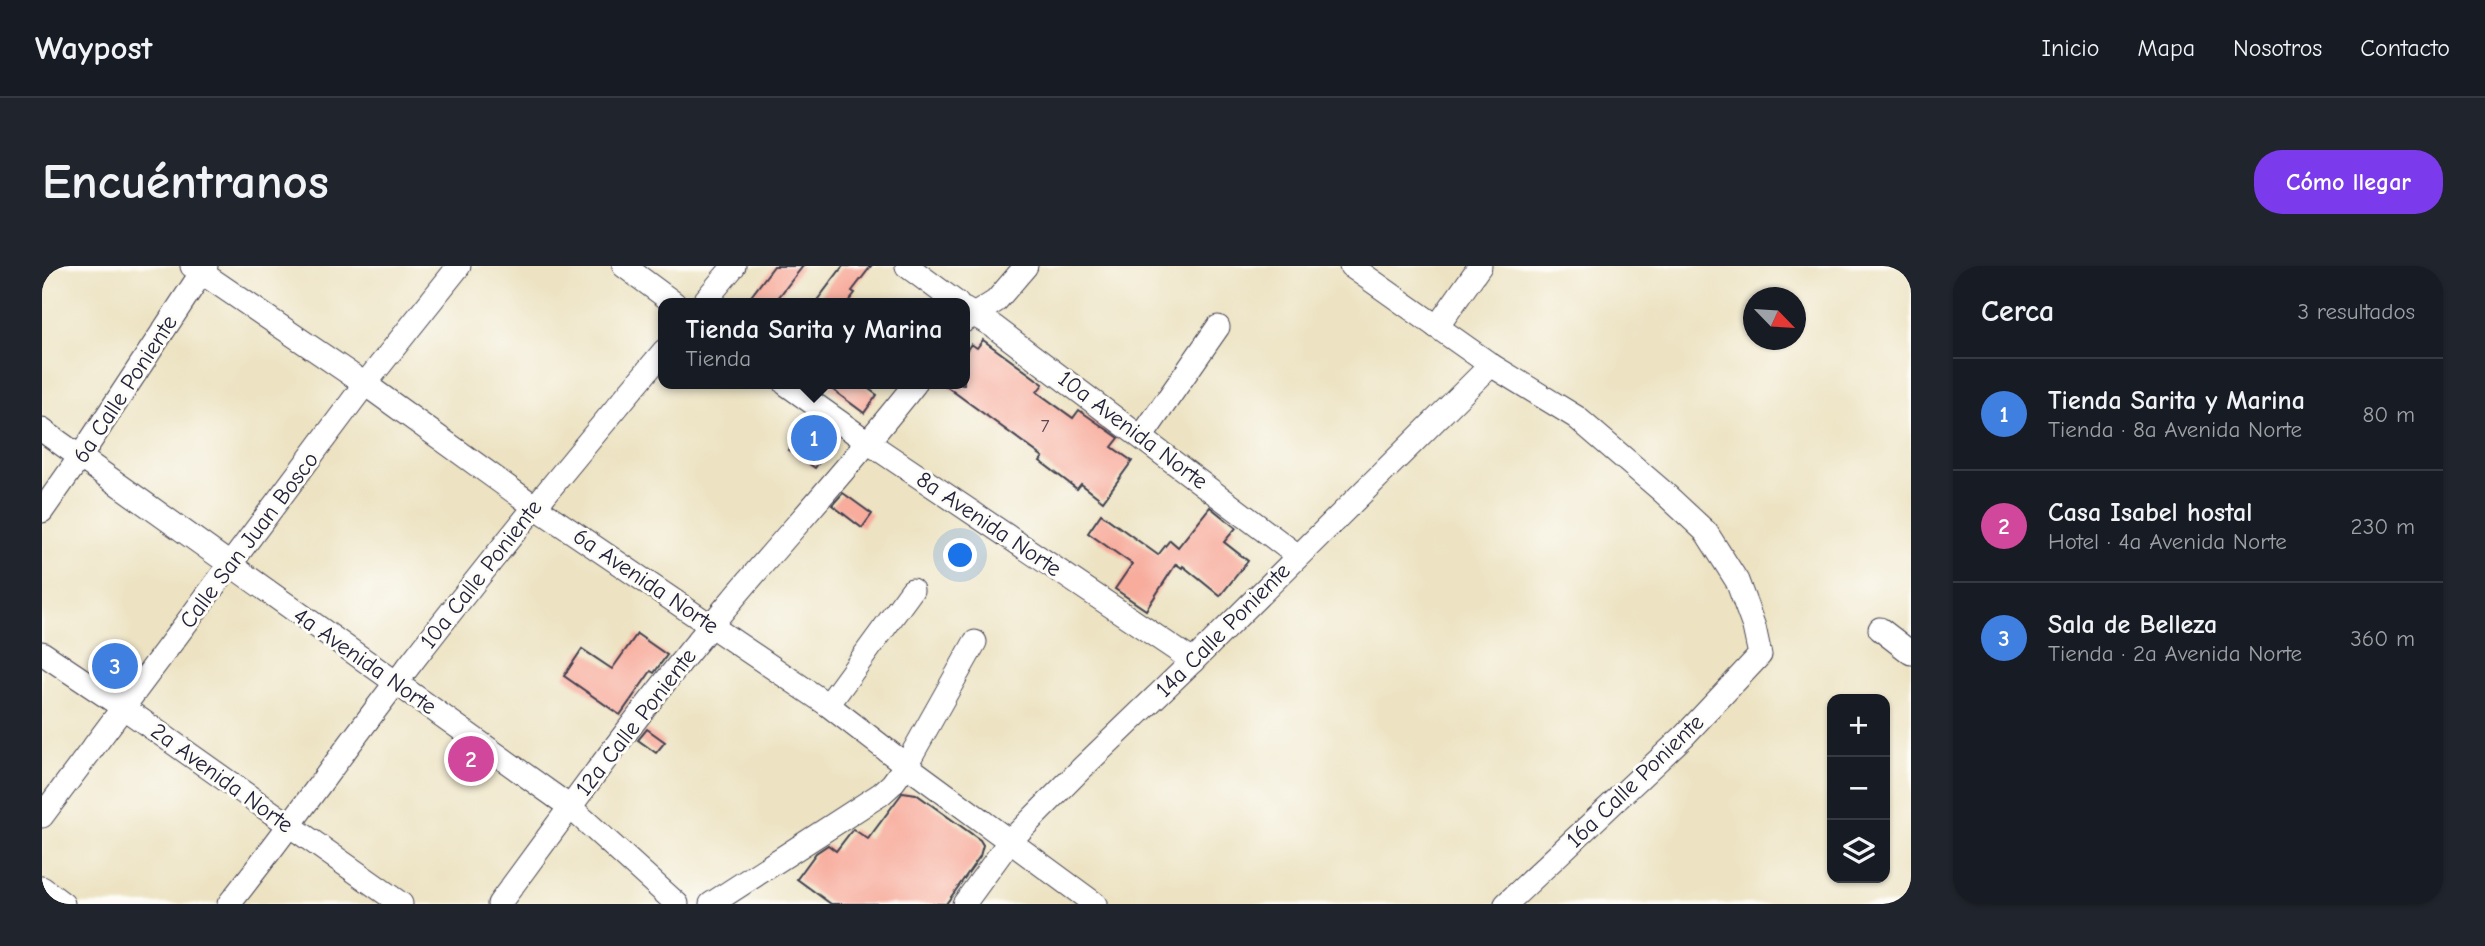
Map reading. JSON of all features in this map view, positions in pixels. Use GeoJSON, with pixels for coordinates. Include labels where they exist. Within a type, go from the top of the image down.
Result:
{"type":"FeatureCollection","features":[{"type":"Feature","properties":{"kind":"street","name":"Calle San Juan Bosco"},"geometry":{"type":"LineString","coordinates":[[42,816],[365,384],[459,266]]}},
{"type":"Feature","properties":{"kind":"street"},"geometry":{"type":"LineString","coordinates":[[624,266],[667,298]]}},
{"type":"Feature","properties":{"kind":"street"},"geometry":{"type":"LineString","coordinates":[[707,298],[734,266]]}},
{"type":"Feature","properties":{"kind":"street","name":"10a Avenida Norte"},"geometry":{"type":"LineString","coordinates":[[907,266],[947,298]]}},
{"type":"Feature","properties":{"kind":"street"},"geometry":{"type":"LineString","coordinates":[[970,310],[996,301],[1026,266]]}},
{"type":"Feature","properties":{"kind":"street"},"geometry":{"type":"LineString","coordinates":[[1351,266],[1491,365]]}},
{"type":"Feature","properties":{"kind":"street"},"geometry":{"type":"LineString","coordinates":[[1437,327],[1480,266]]}},
{"type":"Feature","properties":{"kind":"street","name":"6a Avenida Norte"},"geometry":{"type":"LineString","coordinates":[[200,268],[534,506],[828,705],[1095,904]]}},
{"type":"Feature","properties":{"kind":"street","name":"6a Calle Poniente"},"geometry":{"type":"LineString","coordinates":[[42,511],[80,457],[200,268]]}},
{"type":"Feature","properties":{"kind":"street","name":"10a Avenida Norte"},"geometry":{"type":"LineString","coordinates":[[970,314],[993,326],[1298,556]]}},
{"type":"Feature","properties":{"kind":"street"},"geometry":{"type":"LineString","coordinates":[[1142,436],[1218,327]]}},
{"type":"Feature","properties":{"kind":"street","name":"10a Calle Poniente"},"geometry":{"type":"LineString","coordinates":[[229,904],[534,506],[658,357]]}},
{"type":"Feature","properties":{"kind":"street","name":"14a Calle Poniente"},"geometry":{"type":"LineString","coordinates":[[964,904],[1009,842],[1080,769],[1193,662],[1491,365]]}},
{"type":"Feature","properties":{"kind":"street","name":"16a Calle Poniente"},"geometry":{"type":"LineString","coordinates":[[1491,365],[1576,417],[1706,532],[1737,581],[1754,627],[1760,655],[1684,736],[1506,904]]}},
{"type":"Feature","properties":{"kind":"street","name":"8a Avenida Norte"},"geometry":{"type":"LineString","coordinates":[[793,389],[1193,662]]}},
{"type":"Feature","properties":{"kind":"street","name":"12a Calle Poniente"},"geometry":{"type":"LineString","coordinates":[[499,904],[570,807],[711,625],[869,443],[911,389]]}},
{"type":"Feature","properties":{"kind":"street","name":"4a Avenida Norte"},"geometry":{"type":"LineString","coordinates":[[42,430],[570,807],[677,904]]}},
{"type":"Feature","properties":{"kind":"street"},"geometry":{"type":"LineString","coordinates":[[828,705],[912,590]]}},
{"type":"Feature","properties":{"kind":"street"},"geometry":{"type":"LineString","coordinates":[[1880,629],[1911,653]]}},
{"type":"Feature","properties":{"kind":"street"},"geometry":{"type":"LineString","coordinates":[[711,904],[881,794],[906,765],[975,642]]}},
{"type":"Feature","properties":{"kind":"street","name":"2a Avenida Norte"},"geometry":{"type":"LineString","coordinates":[[42,653],[401,904]]}},
{"type":"Feature","properties":{"kind":"street"},"geometry":{"type":"LineString","coordinates":[[42,888],[63,904]]}},
{"type":"Feature","properties":{"kind":"building"},"geometry":{"type":"Polygon","coordinates":[[[774,266],[803,266],[778,298],[750,298],[774,266]]]}},
{"type":"Feature","properties":{"kind":"building"},"geometry":{"type":"Polygon","coordinates":[[[843,266],[871,266],[852,291],[855,293],[851,298],[819,298],[843,266]]]}},
{"type":"Feature","properties":{"kind":"building"},"geometry":{"type":"Polygon","coordinates":[[[983,340],[1043,384],[1037,392],[1073,418],[1079,410],[1119,438],[1112,447],[1132,461],[1103,501],[1081,484],[1077,489],[1040,461],[1043,457],[950,389],[970,389],[970,345],[977,348],[983,340]]]}},
{"type":"Feature","properties":{"kind":"building"},"geometry":{"type":"Polygon","coordinates":[[[832,389],[869,389],[877,395],[864,413],[832,389]]]}},
{"type":"Feature","properties":{"kind":"building"},"geometry":{"type":"Polygon","coordinates":[[[811,419],[830,432],[832,445],[815,468],[789,450],[811,419]]]}},
{"type":"Feature","properties":{"kind":"building"},"geometry":{"type":"Polygon","coordinates":[[[843,493],[872,514],[862,528],[832,505],[843,493]]]}},
{"type":"Feature","properties":{"kind":"building"},"geometry":{"type":"Polygon","coordinates":[[[1210,507],[1236,528],[1224,542],[1248,561],[1220,596],[1183,566],[1182,568],[1176,564],[1146,610],[1115,589],[1132,564],[1088,533],[1101,514],[1158,555],[1170,540],[1178,547],[1210,507]]]}},
{"type":"Feature","properties":{"kind":"building"},"geometry":{"type":"Polygon","coordinates":[[[637,634],[667,655],[654,673],[651,671],[620,715],[564,676],[582,649],[612,669],[637,634]]]}},
{"type":"Feature","properties":{"kind":"building"},"geometry":{"type":"Polygon","coordinates":[[[116,651],[129,660],[114,681],[101,672],[116,651]]]}},
{"type":"Feature","properties":{"kind":"building"},"geometry":{"type":"Polygon","coordinates":[[[647,729],[665,742],[656,753],[638,740],[647,729]]]}},
{"type":"Feature","properties":{"kind":"building"},"geometry":{"type":"Polygon","coordinates":[[[903,792],[916,794],[980,840],[983,845],[980,856],[946,904],[831,904],[797,879],[816,853],[828,845],[836,851],[853,829],[868,839],[903,792]]]}},
{"type":"Feature","properties":{"kind":"place","name":"Tienda Sarita y Marina"},"geometry":{"type":"Point","coordinates":[814,438]}},
{"type":"Feature","properties":{"kind":"place","name":"Sala de Belleza"},"geometry":{"type":"Point","coordinates":[115,666]}},
{"type":"Feature","properties":{"kind":"place","name":"Casa Isabel hostal"},"geometry":{"type":"Point","coordinates":[471,759]}}]}
